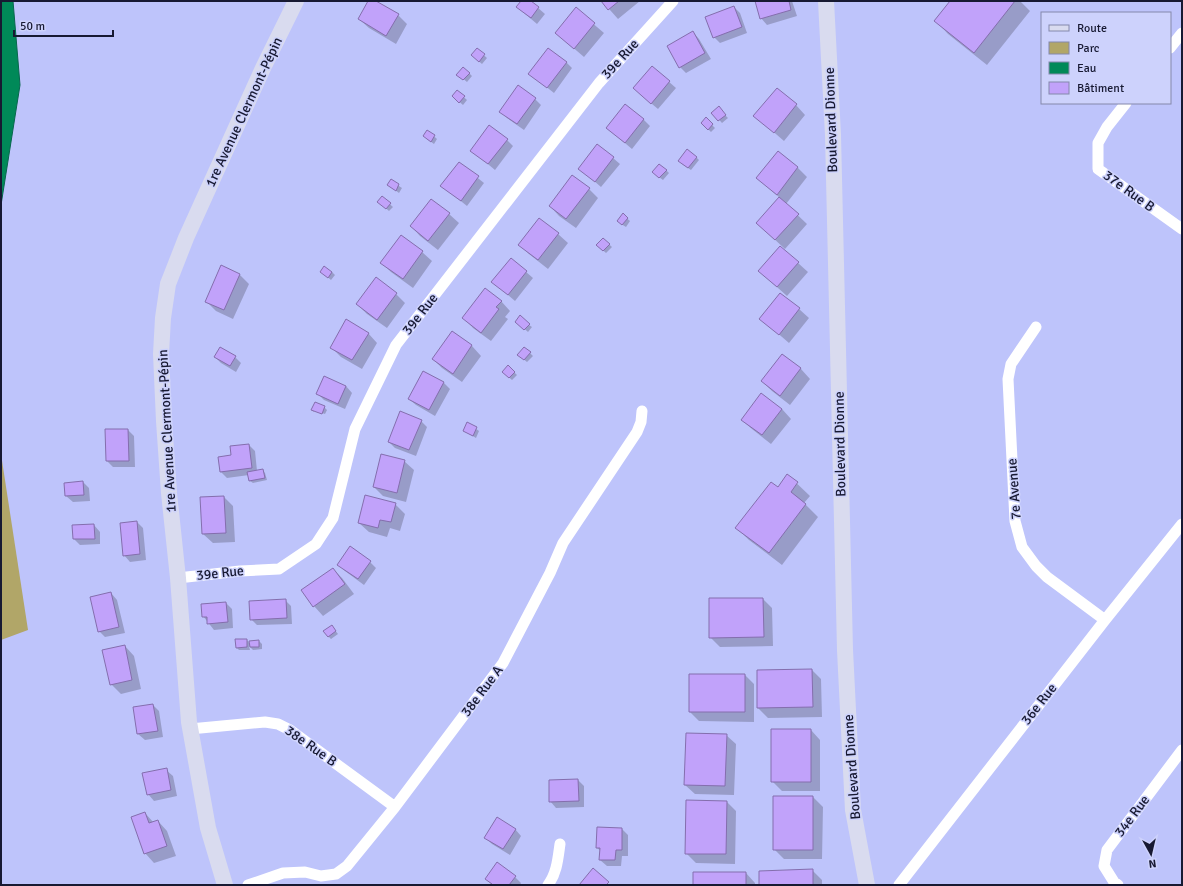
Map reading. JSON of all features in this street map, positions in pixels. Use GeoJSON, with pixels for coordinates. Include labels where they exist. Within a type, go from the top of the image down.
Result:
{"type":"FeatureCollection","features":[{"type":"Feature","properties":{"kind":"street","name":"1re Avenue Clermont-Pépin"},"geometry":{"type":"LineString","coordinates":[[224,885],[208,828],[190,729],[178,578],[168,493],[161,354],[162,318],[168,284],[190,230],[263,68],[296,1]]}},
{"type":"Feature","properties":{"kind":"street","name":"39e Rue"},"geometry":{"type":"LineString","coordinates":[[178,578],[240,571],[279,569],[316,544],[333,518],[355,429],[396,345],[598,83],[673,1]]}},
{"type":"Feature","properties":{"kind":"street","name":"Boulevard Dionne"},"geometry":{"type":"LineString","coordinates":[[826,1],[833,135],[845,650],[854,810],[860,851],[868,885]]}},
{"type":"Feature","properties":{"kind":"street"},"geometry":{"type":"LineString","coordinates":[[1171,47],[1182,33]]}},
{"type":"Feature","properties":{"kind":"street","name":"37e Rue B"},"geometry":{"type":"LineString","coordinates":[[1125,104],[1107,127],[1098,143],[1098,169],[1181,228]]}},
{"type":"Feature","properties":{"kind":"street","name":"7e Avenue"},"geometry":{"type":"LineString","coordinates":[[1036,327],[1011,364],[1008,379],[1015,521],[1022,547],[1036,566],[1105,620]]}},
{"type":"Feature","properties":{"kind":"street","name":"38e Rue A"},"geometry":{"type":"LineString","coordinates":[[248,885],[283,873],[305,872],[321,876],[336,874],[347,866],[395,807],[503,663],[550,573],[563,544],[638,432],[642,410]]}},
{"type":"Feature","properties":{"kind":"street","name":"36e Rue"},"geometry":{"type":"LineString","coordinates":[[899,885],[1105,620],[1182,524]]}},
{"type":"Feature","properties":{"kind":"street","name":"38e Rue B"},"geometry":{"type":"LineString","coordinates":[[190,729],[266,722],[278,724],[290,730],[395,807]]}},
{"type":"Feature","properties":{"kind":"street","name":"34e Rue"},"geometry":{"type":"LineString","coordinates":[[1118,885],[1114,882],[1104,866],[1106,850],[1182,750]]}},
{"type":"Feature","properties":{"kind":"street"},"geometry":{"type":"LineString","coordinates":[[548,885],[552,880],[558,862],[560,844]]}},
{"type":"Feature","properties":{"kind":"green space"},"geometry":{"type":"Polygon","coordinates":[[[1,454],[28,630],[1,640],[1,454]]]}},
{"type":"Feature","properties":{"kind":"water"},"geometry":{"type":"Polygon","coordinates":[[[1,1],[13,1],[20,85],[1,205],[1,1]]]}},
{"type":"Feature","properties":{"kind":"building"},"geometry":{"type":"Polygon","coordinates":[[[368,1],[376,1],[399,14],[386,36],[358,19],[368,1]]]}},
{"type":"Feature","properties":{"kind":"building"},"geometry":{"type":"Polygon","coordinates":[[[521,1],[531,1],[539,7],[531,18],[516,7],[521,1]]]}},
{"type":"Feature","properties":{"kind":"building"},"geometry":{"type":"Polygon","coordinates":[[[601,1],[619,1],[608,10],[601,1]]]}},
{"type":"Feature","properties":{"kind":"building"},"geometry":{"type":"Polygon","coordinates":[[[755,1],[789,1],[791,10],[760,19],[755,1]]]}},
{"type":"Feature","properties":{"kind":"building"},"geometry":{"type":"Polygon","coordinates":[[[950,1],[1015,1],[974,53],[934,21],[950,1]]]}},
{"type":"Feature","properties":{"kind":"building"},"geometry":{"type":"Polygon","coordinates":[[[734,6],[742,27],[713,38],[705,17],[734,6]]]}},
{"type":"Feature","properties":{"kind":"building"},"geometry":{"type":"Polygon","coordinates":[[[576,7],[595,23],[574,49],[555,33],[576,7]]]}},
{"type":"Feature","properties":{"kind":"building"},"geometry":{"type":"Polygon","coordinates":[[[693,31],[705,53],[679,68],[667,46],[693,31]]]}},
{"type":"Feature","properties":{"kind":"building"},"geometry":{"type":"Polygon","coordinates":[[[477,48],[485,54],[479,62],[471,55],[477,48]]]}},
{"type":"Feature","properties":{"kind":"building"},"geometry":{"type":"Polygon","coordinates":[[[548,48],[567,62],[547,88],[528,74],[548,48]]]}},
{"type":"Feature","properties":{"kind":"building"},"geometry":{"type":"Polygon","coordinates":[[[652,66],[670,81],[651,104],[633,88],[652,66]]]}},
{"type":"Feature","properties":{"kind":"building"},"geometry":{"type":"Polygon","coordinates":[[[463,67],[470,73],[463,80],[456,75],[463,67]]]}},
{"type":"Feature","properties":{"kind":"building"},"geometry":{"type":"Polygon","coordinates":[[[518,85],[536,98],[517,124],[499,112],[518,85]]]}},
{"type":"Feature","properties":{"kind":"building"},"geometry":{"type":"Polygon","coordinates":[[[777,88],[797,104],[774,133],[753,116],[777,88]]]}},
{"type":"Feature","properties":{"kind":"building"},"geometry":{"type":"Polygon","coordinates":[[[457,90],[465,96],[459,103],[452,96],[457,90]]]}},
{"type":"Feature","properties":{"kind":"building"},"geometry":{"type":"Polygon","coordinates":[[[625,104],[644,119],[625,143],[606,128],[625,104]]]}},
{"type":"Feature","properties":{"kind":"building"},"geometry":{"type":"Polygon","coordinates":[[[719,106],[726,115],[718,121],[711,113],[719,106]]]}},
{"type":"Feature","properties":{"kind":"building"},"geometry":{"type":"Polygon","coordinates":[[[706,117],[713,124],[708,130],[701,123],[706,117]]]}},
{"type":"Feature","properties":{"kind":"building"},"geometry":{"type":"Polygon","coordinates":[[[489,125],[508,139],[488,164],[470,151],[489,125]]]}},
{"type":"Feature","properties":{"kind":"building"},"geometry":{"type":"Polygon","coordinates":[[[427,130],[435,135],[431,142],[423,136],[427,130]]]}},
{"type":"Feature","properties":{"kind":"building"},"geometry":{"type":"Polygon","coordinates":[[[597,144],[614,157],[595,182],[578,169],[597,144]]]}},
{"type":"Feature","properties":{"kind":"building"},"geometry":{"type":"Polygon","coordinates":[[[687,149],[697,157],[688,168],[678,161],[687,149]]]}},
{"type":"Feature","properties":{"kind":"building"},"geometry":{"type":"Polygon","coordinates":[[[778,151],[798,167],[777,195],[756,178],[778,151]]]}},
{"type":"Feature","properties":{"kind":"building"},"geometry":{"type":"Polygon","coordinates":[[[459,162],[479,176],[461,201],[440,186],[459,162]]]}},
{"type":"Feature","properties":{"kind":"building"},"geometry":{"type":"Polygon","coordinates":[[[659,164],[667,170],[659,178],[652,172],[659,164]]]}},
{"type":"Feature","properties":{"kind":"building"},"geometry":{"type":"Polygon","coordinates":[[[572,175],[590,188],[566,219],[549,206],[572,175]]]}},
{"type":"Feature","properties":{"kind":"building"},"geometry":{"type":"Polygon","coordinates":[[[391,179],[399,184],[396,191],[387,185],[391,179]]]}},
{"type":"Feature","properties":{"kind":"building"},"geometry":{"type":"Polygon","coordinates":[[[382,196],[391,203],[386,209],[377,202],[382,196]]]}},
{"type":"Feature","properties":{"kind":"building"},"geometry":{"type":"Polygon","coordinates":[[[779,197],[799,214],[775,240],[756,223],[779,197]]]}},
{"type":"Feature","properties":{"kind":"building"},"geometry":{"type":"Polygon","coordinates":[[[431,199],[450,213],[428,241],[410,226],[431,199]]]}},
{"type":"Feature","properties":{"kind":"building"},"geometry":{"type":"Polygon","coordinates":[[[623,213],[628,218],[622,225],[617,221],[623,213]]]}},
{"type":"Feature","properties":{"kind":"building"},"geometry":{"type":"Polygon","coordinates":[[[539,218],[559,233],[538,260],[518,245],[539,218]]]}},
{"type":"Feature","properties":{"kind":"building"},"geometry":{"type":"Polygon","coordinates":[[[401,235],[423,251],[403,279],[380,263],[401,235]]]}},
{"type":"Feature","properties":{"kind":"building"},"geometry":{"type":"Polygon","coordinates":[[[603,238],[610,244],[603,251],[596,245],[603,238]]]}},
{"type":"Feature","properties":{"kind":"building"},"geometry":{"type":"Polygon","coordinates":[[[780,246],[799,262],[777,287],[758,271],[780,246]]]}},
{"type":"Feature","properties":{"kind":"building"},"geometry":{"type":"Polygon","coordinates":[[[511,258],[527,271],[508,295],[491,282],[511,258]]]}},
{"type":"Feature","properties":{"kind":"building"},"geometry":{"type":"Polygon","coordinates":[[[221,265],[240,274],[224,310],[205,302],[221,265]]]}},
{"type":"Feature","properties":{"kind":"building"},"geometry":{"type":"Polygon","coordinates":[[[324,266],[332,272],[328,278],[320,272],[324,266]]]}},
{"type":"Feature","properties":{"kind":"building"},"geometry":{"type":"Polygon","coordinates":[[[376,277],[397,293],[377,320],[356,304],[376,277]]]}},
{"type":"Feature","properties":{"kind":"building"},"geometry":{"type":"Polygon","coordinates":[[[485,288],[502,301],[496,307],[499,309],[481,333],[462,318],[485,288]]]}},
{"type":"Feature","properties":{"kind":"building"},"geometry":{"type":"Polygon","coordinates":[[[780,293],[800,308],[779,335],[759,319],[780,293]]]}},
{"type":"Feature","properties":{"kind":"building"},"geometry":{"type":"Polygon","coordinates":[[[520,315],[530,324],[524,330],[515,322],[520,315]]]}},
{"type":"Feature","properties":{"kind":"building"},"geometry":{"type":"Polygon","coordinates":[[[346,319],[369,333],[352,360],[330,348],[346,319]]]}},
{"type":"Feature","properties":{"kind":"building"},"geometry":{"type":"Polygon","coordinates":[[[452,331],[472,345],[453,374],[432,359],[452,331]]]}},
{"type":"Feature","properties":{"kind":"building"},"geometry":{"type":"Polygon","coordinates":[[[220,347],[236,356],[230,366],[214,357],[220,347]]]}},
{"type":"Feature","properties":{"kind":"building"},"geometry":{"type":"Polygon","coordinates":[[[524,347],[531,352],[524,360],[517,355],[524,347]]]}},
{"type":"Feature","properties":{"kind":"building"},"geometry":{"type":"Polygon","coordinates":[[[782,354],[801,368],[780,396],[761,381],[782,354]]]}},
{"type":"Feature","properties":{"kind":"building"},"geometry":{"type":"Polygon","coordinates":[[[508,365],[515,372],[509,378],[502,372],[508,365]]]}},
{"type":"Feature","properties":{"kind":"building"},"geometry":{"type":"Polygon","coordinates":[[[423,371],[444,382],[429,410],[408,399],[423,371]]]}},
{"type":"Feature","properties":{"kind":"building"},"geometry":{"type":"Polygon","coordinates":[[[324,376],[346,386],[338,404],[316,394],[324,376]]]}},
{"type":"Feature","properties":{"kind":"building"},"geometry":{"type":"Polygon","coordinates":[[[761,393],[782,409],[762,435],[741,420],[761,393]]]}},
{"type":"Feature","properties":{"kind":"building"},"geometry":{"type":"Polygon","coordinates":[[[315,402],[325,406],[322,414],[311,410],[315,402]]]}},
{"type":"Feature","properties":{"kind":"building"},"geometry":{"type":"Polygon","coordinates":[[[400,411],[422,420],[409,450],[388,442],[400,411]]]}},
{"type":"Feature","properties":{"kind":"building"},"geometry":{"type":"Polygon","coordinates":[[[467,422],[477,427],[473,436],[463,431],[467,422]]]}},
{"type":"Feature","properties":{"kind":"building"},"geometry":{"type":"Polygon","coordinates":[[[105,429],[128,429],[129,461],[106,461],[105,429]]]}},
{"type":"Feature","properties":{"kind":"building"},"geometry":{"type":"Polygon","coordinates":[[[249,444],[252,468],[220,472],[218,457],[231,455],[230,446],[249,444]]]}},
{"type":"Feature","properties":{"kind":"building"},"geometry":{"type":"Polygon","coordinates":[[[381,454],[405,460],[397,493],[373,487],[381,454]]]}},
{"type":"Feature","properties":{"kind":"building"},"geometry":{"type":"Polygon","coordinates":[[[263,469],[265,478],[249,481],[247,472],[263,469]]]}},
{"type":"Feature","properties":{"kind":"building"},"geometry":{"type":"Polygon","coordinates":[[[787,474],[798,482],[791,492],[806,504],[769,553],[735,528],[771,482],[778,487],[787,474]]]}},
{"type":"Feature","properties":{"kind":"building"},"geometry":{"type":"Polygon","coordinates":[[[83,481],[84,495],[65,496],[64,483],[83,481]]]}},
{"type":"Feature","properties":{"kind":"building"},"geometry":{"type":"Polygon","coordinates":[[[365,495],[396,503],[391,522],[380,520],[378,528],[358,523],[365,495]]]}},
{"type":"Feature","properties":{"kind":"building"},"geometry":{"type":"Polygon","coordinates":[[[224,496],[226,533],[202,534],[200,497],[224,496]]]}},
{"type":"Feature","properties":{"kind":"building"},"geometry":{"type":"Polygon","coordinates":[[[137,521],[140,554],[123,556],[120,523],[137,521]]]}},
{"type":"Feature","properties":{"kind":"building"},"geometry":{"type":"Polygon","coordinates":[[[94,524],[95,539],[73,539],[72,525],[94,524]]]}},
{"type":"Feature","properties":{"kind":"building"},"geometry":{"type":"Polygon","coordinates":[[[350,546],[371,561],[358,579],[337,565],[350,546]]]}},
{"type":"Feature","properties":{"kind":"building"},"geometry":{"type":"Polygon","coordinates":[[[333,568],[345,584],[313,607],[301,590],[333,568]]]}},
{"type":"Feature","properties":{"kind":"building"},"geometry":{"type":"Polygon","coordinates":[[[111,592],[119,627],[98,632],[90,597],[111,592]]]}},
{"type":"Feature","properties":{"kind":"building"},"geometry":{"type":"Polygon","coordinates":[[[709,598],[763,598],[764,637],[709,638],[709,598]]]}},
{"type":"Feature","properties":{"kind":"building"},"geometry":{"type":"Polygon","coordinates":[[[286,599],[287,618],[250,620],[249,601],[286,599]]]}},
{"type":"Feature","properties":{"kind":"building"},"geometry":{"type":"Polygon","coordinates":[[[226,602],[228,622],[207,624],[207,617],[202,617],[201,604],[226,602]]]}},
{"type":"Feature","properties":{"kind":"building"},"geometry":{"type":"Polygon","coordinates":[[[332,625],[336,631],[328,637],[323,631],[332,625]]]}},
{"type":"Feature","properties":{"kind":"building"},"geometry":{"type":"Polygon","coordinates":[[[235,639],[247,639],[247,647],[236,648],[235,639]]]}},
{"type":"Feature","properties":{"kind":"building"},"geometry":{"type":"Polygon","coordinates":[[[259,640],[259,647],[250,647],[249,641],[259,640]]]}},
{"type":"Feature","properties":{"kind":"building"},"geometry":{"type":"Polygon","coordinates":[[[125,645],[132,680],[110,685],[102,650],[125,645]]]}},
{"type":"Feature","properties":{"kind":"building"},"geometry":{"type":"Polygon","coordinates":[[[812,669],[813,707],[757,708],[757,670],[812,669]]]}},
{"type":"Feature","properties":{"kind":"building"},"geometry":{"type":"Polygon","coordinates":[[[689,674],[745,674],[745,712],[689,712],[689,674]]]}},
{"type":"Feature","properties":{"kind":"building"},"geometry":{"type":"Polygon","coordinates":[[[153,704],[158,731],[137,734],[133,707],[153,704]]]}},
{"type":"Feature","properties":{"kind":"building"},"geometry":{"type":"Polygon","coordinates":[[[771,729],[811,729],[811,782],[771,782],[771,729]]]}},
{"type":"Feature","properties":{"kind":"building"},"geometry":{"type":"Polygon","coordinates":[[[686,733],[727,734],[725,786],[684,785],[686,733]]]}},
{"type":"Feature","properties":{"kind":"building"},"geometry":{"type":"Polygon","coordinates":[[[167,768],[171,790],[147,795],[142,773],[167,768]]]}},
{"type":"Feature","properties":{"kind":"building"},"geometry":{"type":"Polygon","coordinates":[[[578,779],[579,801],[549,802],[549,780],[578,779]]]}},
{"type":"Feature","properties":{"kind":"building"},"geometry":{"type":"Polygon","coordinates":[[[773,796],[813,796],[813,850],[773,850],[773,796]]]}},
{"type":"Feature","properties":{"kind":"building"},"geometry":{"type":"Polygon","coordinates":[[[686,800],[727,801],[726,854],[685,854],[686,800]]]}},
{"type":"Feature","properties":{"kind":"building"},"geometry":{"type":"Polygon","coordinates":[[[145,812],[149,823],[158,820],[167,846],[144,854],[131,817],[145,812]]]}},
{"type":"Feature","properties":{"kind":"building"},"geometry":{"type":"Polygon","coordinates":[[[497,817],[516,829],[503,849],[484,838],[497,817]]]}},
{"type":"Feature","properties":{"kind":"building"},"geometry":{"type":"Polygon","coordinates":[[[597,827],[622,828],[622,850],[616,850],[615,860],[599,860],[600,848],[596,848],[597,827]]]}},
{"type":"Feature","properties":{"kind":"building"},"geometry":{"type":"Polygon","coordinates":[[[497,862],[516,876],[509,885],[491,885],[492,884],[485,879],[497,862]]]}},
{"type":"Feature","properties":{"kind":"building"},"geometry":{"type":"Polygon","coordinates":[[[593,868],[609,882],[606,885],[579,885],[593,868]]]}},
{"type":"Feature","properties":{"kind":"building"},"geometry":{"type":"Polygon","coordinates":[[[813,869],[813,885],[759,885],[759,871],[813,869]]]}},
{"type":"Feature","properties":{"kind":"building"},"geometry":{"type":"Polygon","coordinates":[[[693,872],[746,872],[746,885],[693,885],[693,872]]]}}]}
